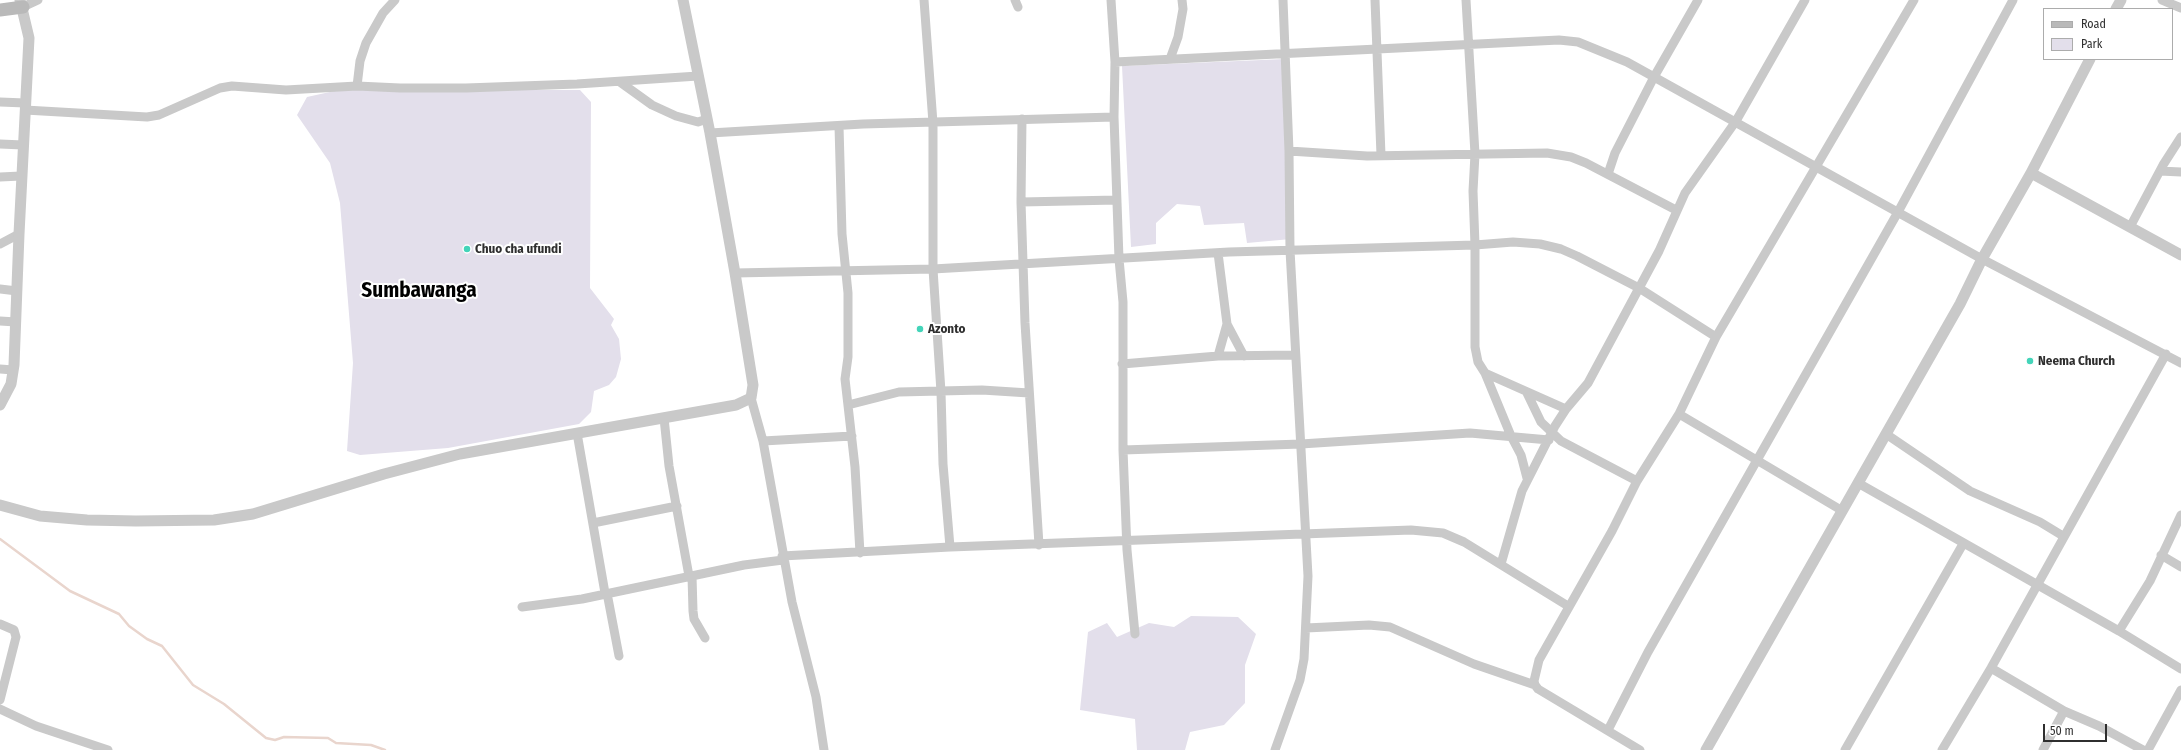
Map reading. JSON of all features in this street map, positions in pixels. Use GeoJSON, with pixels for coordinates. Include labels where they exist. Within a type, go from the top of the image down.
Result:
{"type":"FeatureCollection","features":[{"type":"Feature","properties":{"kind":"main road"},"geometry":{"type":"LineString","coordinates":[[0,10],[21,4]]}},
{"type":"Feature","properties":{"kind":"street"},"geometry":{"type":"LineString","coordinates":[[0,405],[11,384],[16,322],[21,176],[29,38],[21,4],[38,0]]}},
{"type":"Feature","properties":{"kind":"street"},"geometry":{"type":"LineString","coordinates":[[357,86],[360,61],[366,43],[383,13],[394,0]]}},
{"type":"Feature","properties":{"kind":"street"},"geometry":{"type":"LineString","coordinates":[[682,0],[710,133],[735,273],[753,386],[751,398],[763,442],[792,602],[816,697],[824,750]]}},
{"type":"Feature","properties":{"kind":"street"},"geometry":{"type":"LineString","coordinates":[[924,0],[933,123],[933,269],[941,392],[943,464],[950,547]]}},
{"type":"Feature","properties":{"kind":"street"},"geometry":{"type":"LineString","coordinates":[[1111,0],[1115,62],[1114,117],[1119,259],[1123,302],[1123,450],[1126,540],[1135,634]]}},
{"type":"Feature","properties":{"kind":"street"},"geometry":{"type":"LineString","coordinates":[[1170,59],[1178,37],[1183,9],[1182,0]]}},
{"type":"Feature","properties":{"kind":"street"},"geometry":{"type":"LineString","coordinates":[[1274,750],[1300,680],[1304,659],[1308,576],[1302,444],[1290,250],[1289,151],[1283,0]]}},
{"type":"Feature","properties":{"kind":"street"},"geometry":{"type":"LineString","coordinates":[[1375,0],[1381,155]]}},
{"type":"Feature","properties":{"kind":"street"},"geometry":{"type":"LineString","coordinates":[[1466,0],[1475,154],[1473,191],[1475,245],[1475,347],[1478,362],[1485,373],[1510,436],[1521,455],[1527,478]]}},
{"type":"Feature","properties":{"kind":"street"},"geometry":{"type":"LineString","coordinates":[[1608,174],[1615,153],[1654,77],[1698,0]]}},
{"type":"Feature","properties":{"kind":"street"},"geometry":{"type":"LineString","coordinates":[[1501,564],[1520,497],[1527,478],[1566,409],[1588,383],[1659,251],[1676,210],[1685,193],[1736,121],[1805,0]]}},
{"type":"Feature","properties":{"kind":"street"},"geometry":{"type":"LineString","coordinates":[[1534,685],[1535,672],[1539,660],[1568,606],[1612,531],[1637,481],[1679,414],[1716,337],[1914,0]]}},
{"type":"Feature","properties":{"kind":"street"},"geometry":{"type":"LineString","coordinates":[[1608,730],[1648,652],[1898,212],[2013,0]]}},
{"type":"Feature","properties":{"kind":"street"},"geometry":{"type":"LineString","coordinates":[[2162,0],[2177,4]]}},
{"type":"Feature","properties":{"kind":"street"},"geometry":{"type":"LineString","coordinates":[[1115,62],[1468,46],[1559,40],[1578,42],[1627,62],[1736,121],[1815,167],[1982,259],[2181,363]]}},
{"type":"Feature","properties":{"kind":"street"},"geometry":{"type":"LineString","coordinates":[[1706,750],[1960,304],[1982,259],[2031,173],[2089,60]]}},
{"type":"Feature","properties":{"kind":"street"},"geometry":{"type":"LineString","coordinates":[[0,102],[25,107],[147,117],[159,115],[220,88],[242,86],[286,90],[357,86],[400,88],[466,88],[620,82],[698,76]]}},
{"type":"Feature","properties":{"kind":"street"},"geometry":{"type":"LineString","coordinates":[[620,82],[652,105],[676,116],[698,122],[707,119]]}},
{"type":"Feature","properties":{"kind":"street"},"geometry":{"type":"LineString","coordinates":[[710,133],[863,124],[1114,117]]}},
{"type":"Feature","properties":{"kind":"street"},"geometry":{"type":"LineString","coordinates":[[1022,119],[1021,202],[1029,393],[1039,545]]}},
{"type":"Feature","properties":{"kind":"street"},"geometry":{"type":"LineString","coordinates":[[838,126],[845,271],[848,293],[848,358],[845,379],[852,436],[860,553]]}},
{"type":"Feature","properties":{"kind":"street"},"geometry":{"type":"LineString","coordinates":[[2130,227],[2160,171],[2181,137]]}},
{"type":"Feature","properties":{"kind":"street"},"geometry":{"type":"LineString","coordinates":[[0,144],[23,145]]}},
{"type":"Feature","properties":{"kind":"street"},"geometry":{"type":"LineString","coordinates":[[1289,151],[1381,155],[1547,153],[1571,157],[1608,174],[1676,210]]}},
{"type":"Feature","properties":{"kind":"street"},"geometry":{"type":"LineString","coordinates":[[2160,171],[2181,172]]}},
{"type":"Feature","properties":{"kind":"street"},"geometry":{"type":"LineString","coordinates":[[2031,173],[2181,255]]}},
{"type":"Feature","properties":{"kind":"street"},"geometry":{"type":"LineString","coordinates":[[0,177],[21,176]]}},
{"type":"Feature","properties":{"kind":"street"},"geometry":{"type":"LineString","coordinates":[[1021,202],[1117,200]]}},
{"type":"Feature","properties":{"kind":"street"},"geometry":{"type":"LineString","coordinates":[[0,244],[19,234]]}},
{"type":"Feature","properties":{"kind":"street"},"geometry":{"type":"LineString","coordinates":[[735,273],[933,269],[1218,252],[1475,245],[1513,242],[1540,244],[1561,249],[1639,288],[1716,337]]}},
{"type":"Feature","properties":{"kind":"street"},"geometry":{"type":"LineString","coordinates":[[1218,252],[1227,324],[1244,356]]}},
{"type":"Feature","properties":{"kind":"street"},"geometry":{"type":"LineString","coordinates":[[0,289],[17,291]]}},
{"type":"Feature","properties":{"kind":"street"},"geometry":{"type":"LineString","coordinates":[[0,321],[16,322]]}},
{"type":"Feature","properties":{"kind":"street"},"geometry":{"type":"LineString","coordinates":[[1218,356],[1227,324]]}},
{"type":"Feature","properties":{"kind":"street"},"geometry":{"type":"LineString","coordinates":[[1942,750],[1991,668],[2063,536],[2166,354]]}},
{"type":"Feature","properties":{"kind":"street"},"geometry":{"type":"LineString","coordinates":[[1122,364],[1218,356],[1296,355]]}},
{"type":"Feature","properties":{"kind":"street"},"geometry":{"type":"LineString","coordinates":[[0,369],[13,370]]}},
{"type":"Feature","properties":{"kind":"street"},"geometry":{"type":"LineString","coordinates":[[1485,373],[1527,393],[1566,409]]}},
{"type":"Feature","properties":{"kind":"street"},"geometry":{"type":"LineString","coordinates":[[848,405],[899,392],[982,390],[1029,393]]}},
{"type":"Feature","properties":{"kind":"street"},"geometry":{"type":"LineString","coordinates":[[1527,393],[1540,422],[1550,436],[1637,481]]}},
{"type":"Feature","properties":{"kind":"street"},"geometry":{"type":"LineString","coordinates":[[0,506],[40,516],[86,520],[214,520],[253,514],[384,474],[460,454],[736,405],[751,398]]}},
{"type":"Feature","properties":{"kind":"street"},"geometry":{"type":"LineString","coordinates":[[1679,414],[1842,510]]}},
{"type":"Feature","properties":{"kind":"street"},"geometry":{"type":"LineString","coordinates":[[664,418],[677,506],[691,576],[693,611],[705,638]]}},
{"type":"Feature","properties":{"kind":"street"},"geometry":{"type":"LineString","coordinates":[[577,433],[618,656]]}},
{"type":"Feature","properties":{"kind":"street"},"geometry":{"type":"LineString","coordinates":[[1123,450],[1302,444],[1449,434],[1486,433],[1510,436],[1550,436]]}},
{"type":"Feature","properties":{"kind":"street"},"geometry":{"type":"LineString","coordinates":[[1886,434],[1970,491],[2040,522],[2063,536]]}},
{"type":"Feature","properties":{"kind":"street"},"geometry":{"type":"LineString","coordinates":[[763,442],[852,436]]}},
{"type":"Feature","properties":{"kind":"street"},"geometry":{"type":"LineString","coordinates":[[1858,483],[2181,669]]}},
{"type":"Feature","properties":{"kind":"street"},"geometry":{"type":"LineString","coordinates":[[593,523],[677,506]]}},
{"type":"Feature","properties":{"kind":"street"},"geometry":{"type":"LineString","coordinates":[[2118,632],[2150,581],[2181,515]]}},
{"type":"Feature","properties":{"kind":"street"},"geometry":{"type":"LineString","coordinates":[[522,607],[582,600],[606,593],[783,558],[950,547],[1039,545],[1126,540],[1411,530],[1443,533],[1464,542],[1568,606]]}},
{"type":"Feature","properties":{"kind":"street"},"geometry":{"type":"LineString","coordinates":[[1845,750],[1964,544]]}},
{"type":"Feature","properties":{"kind":"street"},"geometry":{"type":"LineString","coordinates":[[2161,556],[2181,567]]}},
{"type":"Feature","properties":{"kind":"street"},"geometry":{"type":"LineString","coordinates":[[0,624],[14,630],[16,637],[0,700]]}},
{"type":"Feature","properties":{"kind":"street"},"geometry":{"type":"LineString","coordinates":[[1306,628],[1353,625],[1390,627],[1474,664],[1534,685],[1538,689],[1640,750]]}},
{"type":"Feature","properties":{"kind":"street"},"geometry":{"type":"LineString","coordinates":[[1991,668],[2064,711],[2099,726],[2143,750]]}},
{"type":"Feature","properties":{"kind":"street"},"geometry":{"type":"LineString","coordinates":[[2148,750],[2181,690]]}},
{"type":"Feature","properties":{"kind":"street"},"geometry":{"type":"LineString","coordinates":[[0,709],[36,726],[108,750]]}},
{"type":"Feature","properties":{"kind":"street"},"geometry":{"type":"LineString","coordinates":[[2044,750],[2064,711]]}},
{"type":"Feature","properties":{"kind":"green space"},"geometry":{"type":"Polygon","coordinates":[[[1285,59],[1291,239],[1247,243],[1244,223],[1204,225],[1200,206],[1177,204],[1156,223],[1156,244],[1131,247],[1122,66],[1285,59]]]}},
{"type":"Feature","properties":{"kind":"green space","name":"Chuo cha ufundi"},"geometry":{"type":"Polygon","coordinates":[[[339,90],[580,90],[591,102],[590,288],[614,319],[611,325],[619,339],[621,359],[616,377],[609,385],[594,391],[591,412],[579,424],[448,448],[360,455],[347,451],[353,363],[340,203],[330,163],[297,115],[307,97],[339,90]]]}},
{"type":"Feature","properties":{"kind":"green space"},"geometry":{"type":"Polygon","coordinates":[[[1191,616],[1238,617],[1256,634],[1245,665],[1245,703],[1224,725],[1190,732],[1185,750],[1137,750],[1135,719],[1080,710],[1088,632],[1107,623],[1117,637],[1149,623],[1174,627],[1191,616]]]}},
{"type":"Feature","properties":{"kind":"waterway"},"geometry":{"type":"LineString","coordinates":[[0,539],[70,591],[119,614],[129,626],[147,639],[162,646],[193,685],[224,704],[266,738],[275,740],[284,737],[328,738],[336,743],[371,745],[385,750]]}},
{"type":"Feature","properties":{"kind":"place","name":"Chuo cha ufundi"},"geometry":{"type":"Point","coordinates":[467,249]}},
{"type":"Feature","properties":{"kind":"place","name":"Azonto"},"geometry":{"type":"Point","coordinates":[920,329]}},
{"type":"Feature","properties":{"kind":"place","name":"Neema Church"},"geometry":{"type":"Point","coordinates":[2030,361]}},
{"type":"Feature","properties":{"kind":"district","name":"Sumbawanga"},"geometry":{"type":"Point","coordinates":[419,291]}}]}
